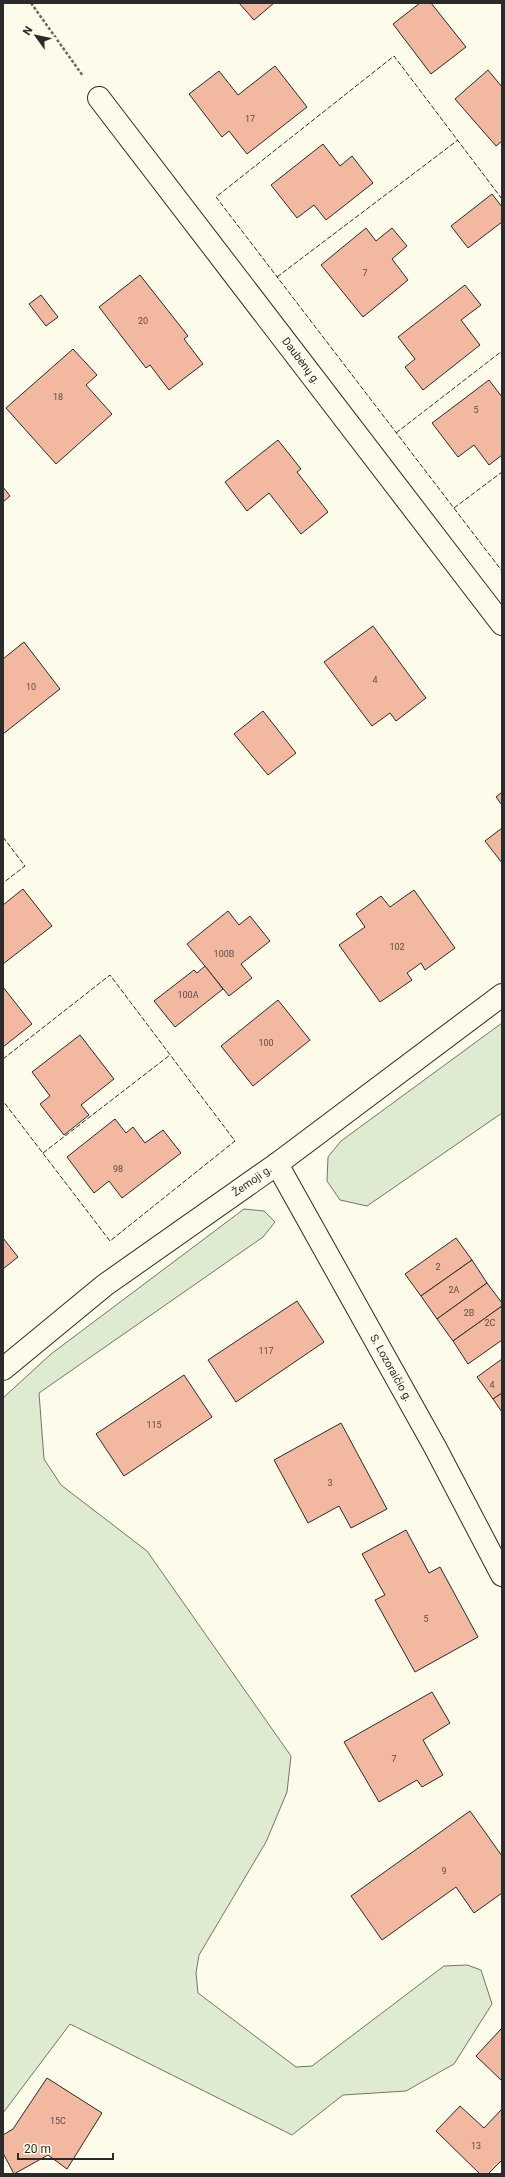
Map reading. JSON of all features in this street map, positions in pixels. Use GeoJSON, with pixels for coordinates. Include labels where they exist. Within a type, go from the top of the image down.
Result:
{"type":"FeatureCollection","features":[{"type":"Feature","properties":{"kind":"street","name":"Daubėnų g."},"geometry":{"type":"LineString","coordinates":[[99,98],[502,624]]}},
{"type":"Feature","properties":{"kind":"street","name":"Žemoji g."},"geometry":{"type":"LineString","coordinates":[[3,1369],[105,1285],[277,1164],[502,995]]}},
{"type":"Feature","properties":{"kind":"street","name":"S. Lozoraičio g."},"geometry":{"type":"LineString","coordinates":[[277,1164],[434,1447],[502,1575]]}},
{"type":"Feature","properties":{"kind":"path"},"geometry":{"type":"LineString","coordinates":[[31,3],[99,98]]}},
{"type":"Feature","properties":{"kind":"green space"},"geometry":{"type":"Polygon","coordinates":[[[502,1023],[502,1113],[367,1206],[340,1200],[327,1181],[328,1157],[341,1141],[502,1023]]]}},
{"type":"Feature","properties":{"kind":"green space"},"geometry":{"type":"Polygon","coordinates":[[[244,1209],[264,1211],[275,1222],[263,1237],[39,1393],[44,1459],[61,1485],[147,1551],[291,1756],[287,1792],[266,1842],[199,1955],[196,1973],[198,1993],[296,2067],[312,2066],[444,1966],[467,1965],[481,1970],[492,2004],[454,2064],[406,2091],[343,2095],[292,2135],[70,2024],[3,2113],[3,1398],[51,1354],[244,1209]]]}},
{"type":"Feature","properties":{"kind":"building"},"geometry":{"type":"Polygon","coordinates":[[[239,3],[274,3],[254,20],[239,3]]]}},
{"type":"Feature","properties":{"kind":"building"},"geometry":{"type":"Polygon","coordinates":[[[420,3],[431,3],[466,47],[431,74],[393,24],[420,3]]]}},
{"type":"Feature","properties":{"kind":"building"},"geometry":{"type":"Polygon","coordinates":[[[275,66],[307,107],[247,154],[229,131],[222,137],[189,94],[219,71],[238,95],[275,66]]]}},
{"type":"Feature","properties":{"kind":"building"},"geometry":{"type":"Polygon","coordinates":[[[488,70],[502,87],[502,141],[496,146],[455,99],[488,70]]]}},
{"type":"Feature","properties":{"kind":"building"},"geometry":{"type":"Polygon","coordinates":[[[323,144],[340,166],[352,156],[373,183],[326,220],[314,205],[297,218],[271,185],[323,144]]]}},
{"type":"Feature","properties":{"kind":"building"},"geometry":{"type":"Polygon","coordinates":[[[492,194],[502,207],[502,222],[468,248],[451,226],[492,194]]]}},
{"type":"Feature","properties":{"kind":"building"},"geometry":{"type":"Polygon","coordinates":[[[366,228],[376,241],[392,228],[407,246],[392,259],[408,280],[363,317],[321,265],[366,228]]]}},
{"type":"Feature","properties":{"kind":"building"},"geometry":{"type":"Polygon","coordinates":[[[140,275],[188,336],[184,339],[203,364],[169,390],[150,365],[146,368],[99,307],[140,275]]]}},
{"type":"Feature","properties":{"kind":"building"},"geometry":{"type":"Polygon","coordinates":[[[465,285],[481,305],[461,320],[480,345],[423,390],[405,367],[415,359],[398,337],[465,285]]]}},
{"type":"Feature","properties":{"kind":"building"},"geometry":{"type":"Polygon","coordinates":[[[41,295],[58,317],[46,326],[29,304],[41,295]]]}},
{"type":"Feature","properties":{"kind":"building"},"geometry":{"type":"Polygon","coordinates":[[[73,349],[97,375],[86,385],[112,414],[56,464],[6,408],[73,349]]]}},
{"type":"Feature","properties":{"kind":"building"},"geometry":{"type":"Polygon","coordinates":[[[489,380],[502,397],[502,455],[489,465],[474,445],[458,457],[432,423],[489,380]]]}},
{"type":"Feature","properties":{"kind":"building"},"geometry":{"type":"Polygon","coordinates":[[[278,440],[301,469],[297,472],[328,512],[301,534],[269,493],[247,511],[225,482],[278,440]]]}},
{"type":"Feature","properties":{"kind":"building"},"geometry":{"type":"Polygon","coordinates":[[[3,487],[10,496],[3,502],[3,487]]]}},
{"type":"Feature","properties":{"kind":"building"},"geometry":{"type":"Polygon","coordinates":[[[373,626],[426,698],[396,721],[390,713],[372,726],[324,662],[373,626]]]}},
{"type":"Feature","properties":{"kind":"building"},"geometry":{"type":"Polygon","coordinates":[[[24,642],[60,689],[3,734],[3,659],[24,642]]]}},
{"type":"Feature","properties":{"kind":"building"},"geometry":{"type":"Polygon","coordinates":[[[263,711],[296,753],[268,775],[234,734],[263,711]]]}},
{"type":"Feature","properties":{"kind":"building"},"geometry":{"type":"Polygon","coordinates":[[[502,792],[502,805],[496,797],[502,792]]]}},
{"type":"Feature","properties":{"kind":"building"},"geometry":{"type":"Polygon","coordinates":[[[502,828],[502,863],[485,841],[502,828]]]}},
{"type":"Feature","properties":{"kind":"building"},"geometry":{"type":"Polygon","coordinates":[[[23,889],[52,926],[3,964],[3,905],[23,889]]]}},
{"type":"Feature","properties":{"kind":"building"},"geometry":{"type":"Polygon","coordinates":[[[414,890],[455,948],[425,970],[421,963],[407,973],[412,980],[380,1002],[339,945],[365,927],[356,914],[381,896],[390,907],[414,890]]]}},
{"type":"Feature","properties":{"kind":"building"},"geometry":{"type":"Polygon","coordinates":[[[228,911],[239,925],[250,916],[270,941],[241,964],[252,978],[229,996],[187,944],[228,911]]]}},
{"type":"Feature","properties":{"kind":"building"},"geometry":{"type":"Polygon","coordinates":[[[205,966],[223,989],[175,1027],[154,1001],[194,970],[197,973],[205,966]]]}},
{"type":"Feature","properties":{"kind":"building"},"geometry":{"type":"Polygon","coordinates":[[[3,987],[32,1024],[3,1047],[3,987]]]}},
{"type":"Feature","properties":{"kind":"building"},"geometry":{"type":"Polygon","coordinates":[[[278,1000],[310,1040],[253,1086],[221,1046],[278,1000]]]}},
{"type":"Feature","properties":{"kind":"building"},"geometry":{"type":"Polygon","coordinates":[[[80,1035],[114,1079],[81,1105],[89,1115],[64,1135],[40,1104],[50,1096],[32,1072],[80,1035]]]}},
{"type":"Feature","properties":{"kind":"building"},"geometry":{"type":"Polygon","coordinates":[[[115,1119],[126,1133],[133,1127],[145,1143],[163,1130],[181,1153],[122,1198],[109,1181],[94,1193],[67,1157],[115,1119]]]}},
{"type":"Feature","properties":{"kind":"building"},"geometry":{"type":"Polygon","coordinates":[[[3,1238],[18,1257],[3,1269],[3,1238]]]}},
{"type":"Feature","properties":{"kind":"building"},"geometry":{"type":"Polygon","coordinates":[[[456,1238],[472,1260],[421,1296],[405,1274],[456,1238]]]}},
{"type":"Feature","properties":{"kind":"building"},"geometry":{"type":"Polygon","coordinates":[[[472,1260],[487,1283],[437,1319],[421,1296],[472,1260]]]}},
{"type":"Feature","properties":{"kind":"building"},"geometry":{"type":"Polygon","coordinates":[[[487,1283],[502,1303],[502,1306],[453,1341],[437,1319],[487,1283]]]}},
{"type":"Feature","properties":{"kind":"building"},"geometry":{"type":"Polygon","coordinates":[[[297,1301],[324,1342],[236,1402],[208,1360],[297,1301]]]}},
{"type":"Feature","properties":{"kind":"building"},"geometry":{"type":"Polygon","coordinates":[[[502,1306],[502,1340],[468,1364],[453,1341],[502,1306]]]}},
{"type":"Feature","properties":{"kind":"building"},"geometry":{"type":"Polygon","coordinates":[[[502,1359],[502,1393],[493,1399],[477,1377],[502,1359]]]}},
{"type":"Feature","properties":{"kind":"building"},"geometry":{"type":"Polygon","coordinates":[[[184,1375],[212,1417],[124,1476],[96,1434],[184,1375]]]}},
{"type":"Feature","properties":{"kind":"building"},"geometry":{"type":"Polygon","coordinates":[[[502,1393],[502,1412],[493,1399],[502,1393]]]}},
{"type":"Feature","properties":{"kind":"building"},"geometry":{"type":"Polygon","coordinates":[[[341,1423],[387,1509],[351,1528],[339,1506],[308,1523],[274,1460],[341,1423]]]}},
{"type":"Feature","properties":{"kind":"building"},"geometry":{"type":"Polygon","coordinates":[[[406,1530],[429,1573],[440,1567],[478,1637],[415,1672],[375,1600],[385,1595],[362,1554],[406,1530]]]}},
{"type":"Feature","properties":{"kind":"building"},"geometry":{"type":"Polygon","coordinates":[[[432,1692],[450,1723],[423,1740],[443,1775],[422,1787],[417,1780],[379,1802],[344,1742],[432,1692]]]}},
{"type":"Feature","properties":{"kind":"building"},"geometry":{"type":"Polygon","coordinates":[[[470,1811],[502,1856],[502,1893],[474,1913],[456,1887],[382,1940],[351,1896],[470,1811]]]}},
{"type":"Feature","properties":{"kind":"building"},"geometry":{"type":"Polygon","coordinates":[[[501,2029],[502,2030],[502,2081],[476,2056],[501,2029]]]}},
{"type":"Feature","properties":{"kind":"building"},"geometry":{"type":"Polygon","coordinates":[[[47,2078],[102,2113],[67,2169],[48,2155],[14,2174],[3,2153],[3,2135],[13,2129],[47,2078]]]}},
{"type":"Feature","properties":{"kind":"building"},"geometry":{"type":"Polygon","coordinates":[[[460,2106],[484,2128],[502,2109],[502,2160],[488,2174],[480,2174],[436,2131],[460,2106]]]}},
{"type":"Feature","properties":{"kind":"fence"},"geometry":{"type":"LineString","coordinates":[[502,199],[394,56],[216,197],[502,571]]}},
{"type":"Feature","properties":{"kind":"fence"},"geometry":{"type":"LineString","coordinates":[[277,277],[458,140]]}},
{"type":"Feature","properties":{"kind":"fence"},"geometry":{"type":"LineString","coordinates":[[396,433],[502,351]]}},
{"type":"Feature","properties":{"kind":"fence"},"geometry":{"type":"LineString","coordinates":[[454,508],[502,472]]}},
{"type":"Feature","properties":{"kind":"fence"},"geometry":{"type":"LineString","coordinates":[[3,837],[25,866],[3,883]]}},
{"type":"Feature","properties":{"kind":"fence"},"geometry":{"type":"LineString","coordinates":[[3,1059],[110,975],[235,1141],[110,1241],[3,1101]]}},
{"type":"Feature","properties":{"kind":"fence"},"geometry":{"type":"LineString","coordinates":[[43,1153],[170,1055]]}}]}
